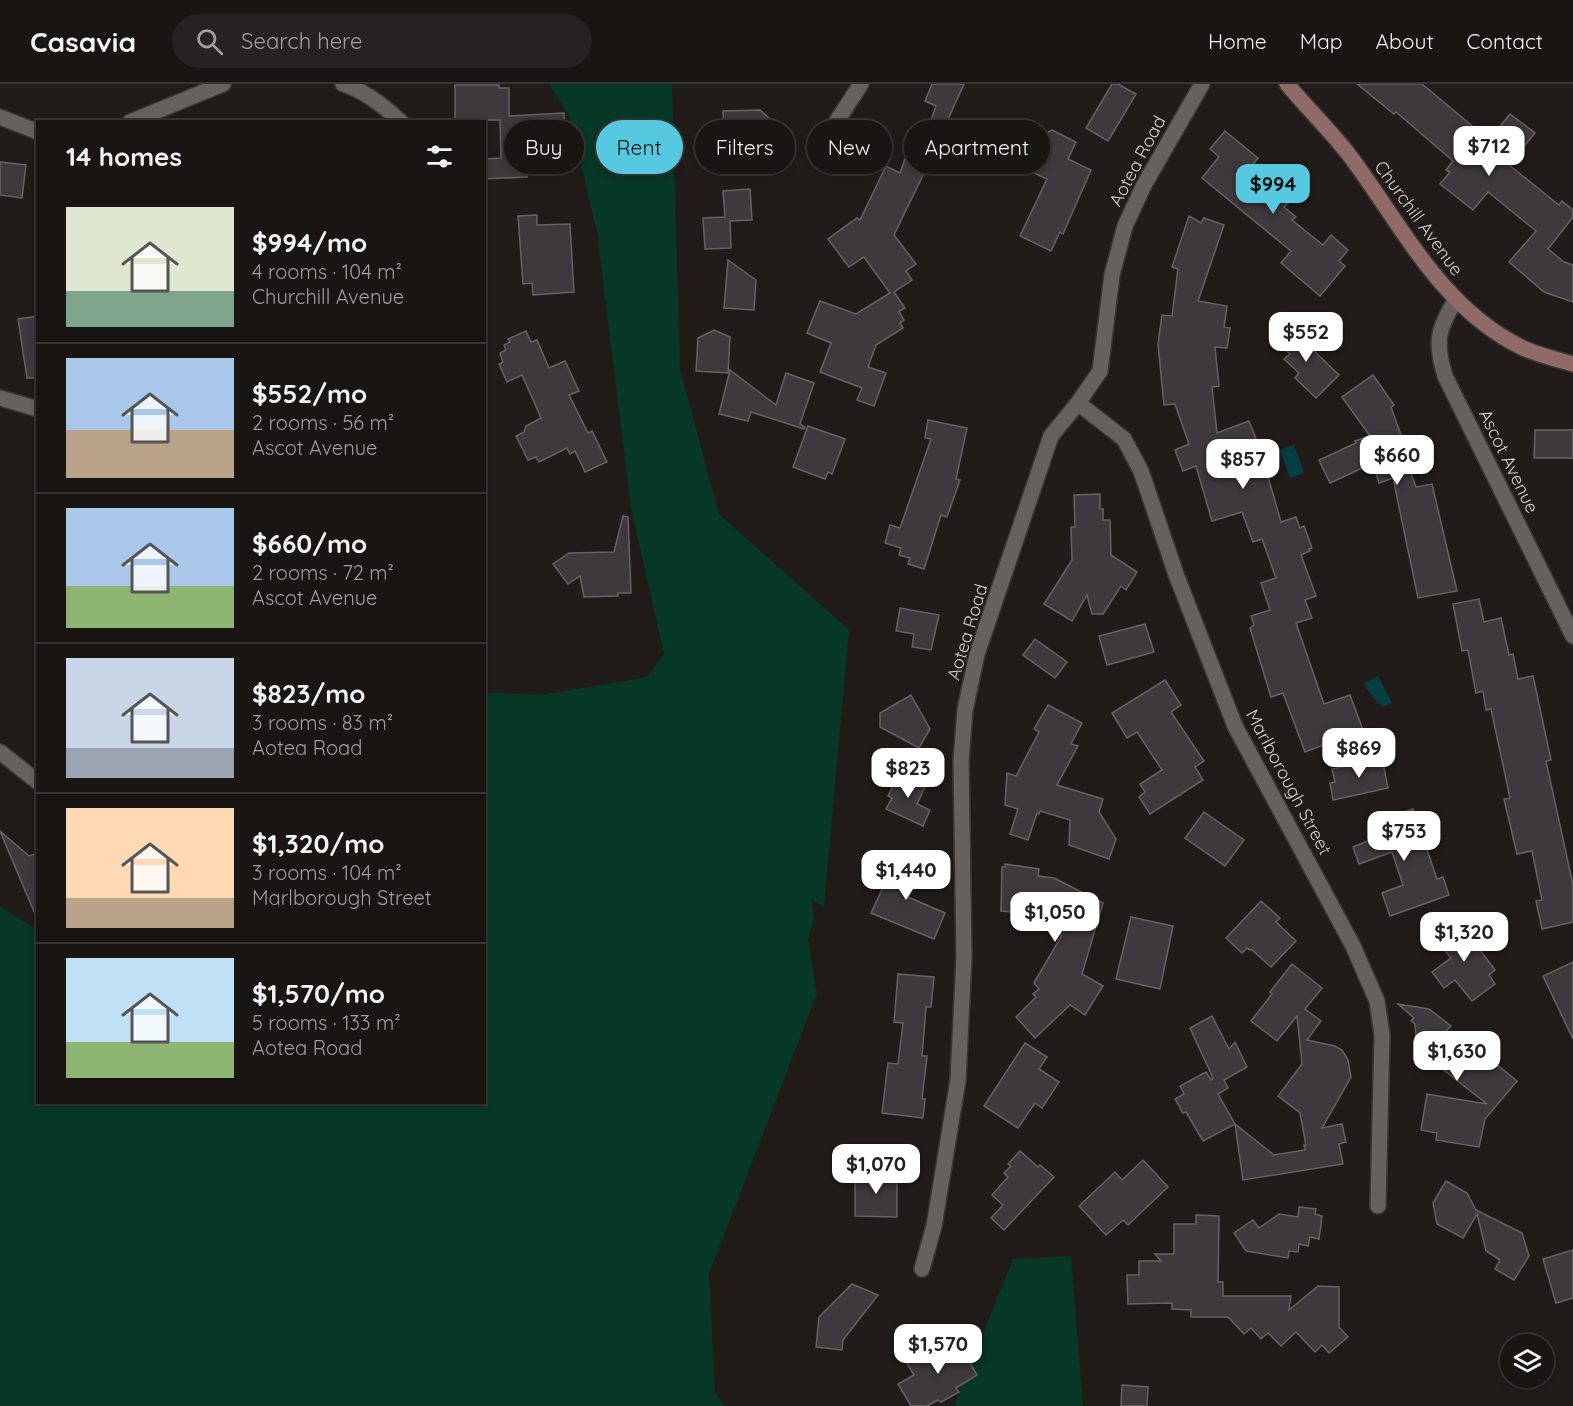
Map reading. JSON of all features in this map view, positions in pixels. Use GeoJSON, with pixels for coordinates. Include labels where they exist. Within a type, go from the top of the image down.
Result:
{"type":"FeatureCollection","features":[{"type":"Feature","properties":{"kind":"street"},"geometry":{"type":"LineString","coordinates":[[135,120],[223,84]]}},
{"type":"Feature","properties":{"kind":"street"},"geometry":{"type":"LineString","coordinates":[[343,84],[390,111],[399,120]]}},
{"type":"Feature","properties":{"kind":"street"},"geometry":{"type":"LineString","coordinates":[[837,120],[861,84]]}},
{"type":"Feature","properties":{"kind":"street","name":"Aotea Road"},"geometry":{"type":"LineString","coordinates":[[922,1269],[934,1226],[958,1080],[964,957],[961,761],[965,710],[976,654],[1051,436],[1100,371],[1112,275],[1125,226],[1144,185],[1202,84]]}},
{"type":"Feature","properties":{"kind":"street","name":"Churchill Avenue"},"geometry":{"type":"LineString","coordinates":[[1287,84],[1349,155],[1433,274],[1456,300],[1489,328],[1522,347],[1573,364]]}},
{"type":"Feature","properties":{"kind":"street"},"geometry":{"type":"LineString","coordinates":[[0,117],[36,131]]}},
{"type":"Feature","properties":{"kind":"street","name":"Ascot Avenue"},"geometry":{"type":"LineString","coordinates":[[1456,300],[1444,318],[1438,336],[1439,355],[1445,376],[1573,636]]}},
{"type":"Feature","properties":{"kind":"street"},"geometry":{"type":"LineString","coordinates":[[0,398],[36,408]]}},
{"type":"Feature","properties":{"kind":"street","name":"Marlborough Street"},"geometry":{"type":"LineString","coordinates":[[1078,403],[1124,439],[1141,471],[1178,577],[1235,726],[1353,945],[1377,1001],[1382,1035],[1378,1206]]}},
{"type":"Feature","properties":{"kind":"street"},"geometry":{"type":"LineString","coordinates":[[0,752],[36,780]]}},
{"type":"Feature","properties":{"kind":"green space"},"geometry":{"type":"Polygon","coordinates":[[[549,84],[672,84],[673,120],[596,120],[596,174],[675,174],[680,369],[719,514],[849,630],[824,907],[812,900],[814,921],[808,939],[817,994],[709,1274],[715,1393],[725,1406],[0,1406],[0,906],[36,929],[36,1104],[486,1104],[486,692],[540,695],[647,677],[664,654],[631,508],[597,232],[583,174],[584,120],[570,120],[549,84]]]}},
{"type":"Feature","properties":{"kind":"green space"},"geometry":{"type":"Polygon","coordinates":[[[1071,1256],[1083,1406],[954,1406],[1013,1259],[1071,1256]]]}},
{"type":"Feature","properties":{"kind":"water"},"geometry":{"type":"Polygon","coordinates":[[[1294,445],[1304,473],[1290,478],[1280,450],[1294,445]]]}},
{"type":"Feature","properties":{"kind":"water"},"geometry":{"type":"Polygon","coordinates":[[[1378,676],[1392,703],[1383,707],[1364,683],[1378,676]]]}},
{"type":"Feature","properties":{"kind":"building"},"geometry":{"type":"Polygon","coordinates":[[[932,84],[964,84],[948,120],[931,120],[936,106],[925,101],[932,84]]]}},
{"type":"Feature","properties":{"kind":"building"},"geometry":{"type":"Polygon","coordinates":[[[1112,84],[1118,84],[1136,94],[1108,141],[1086,128],[1112,84]]]}},
{"type":"Feature","properties":{"kind":"building"},"geometry":{"type":"Polygon","coordinates":[[[1357,84],[1422,84],[1489,140],[1510,114],[1535,133],[1509,165],[1559,205],[1562,201],[1573,210],[1573,217],[1548,249],[1564,262],[1573,265],[1573,302],[1544,292],[1509,262],[1536,231],[1488,192],[1473,210],[1440,184],[1450,172],[1446,170],[1453,161],[1396,112],[1394,114],[1357,84]]]}},
{"type":"Feature","properties":{"kind":"building"},"geometry":{"type":"Polygon","coordinates":[[[455,85],[499,85],[499,88],[509,88],[509,116],[564,113],[564,120],[504,120],[504,174],[527,174],[527,177],[486,179],[486,159],[501,158],[500,120],[455,120],[455,85]]]}},
{"type":"Feature","properties":{"kind":"building"},"geometry":{"type":"Polygon","coordinates":[[[760,110],[771,120],[723,120],[723,111],[760,110]]]}},
{"type":"Feature","properties":{"kind":"building"},"geometry":{"type":"Polygon","coordinates":[[[1050,131],[1076,142],[1068,159],[1091,170],[1063,234],[1060,232],[1051,251],[1020,236],[1047,179],[1036,174],[1050,174],[1050,131]]]}},
{"type":"Feature","properties":{"kind":"building"},"geometry":{"type":"Polygon","coordinates":[[[1225,131],[1258,158],[1249,169],[1289,202],[1284,207],[1296,217],[1292,220],[1323,245],[1331,235],[1348,250],[1339,261],[1345,266],[1320,296],[1281,263],[1291,251],[1202,178],[1219,157],[1210,149],[1225,131]]]}},
{"type":"Feature","properties":{"kind":"building"},"geometry":{"type":"Polygon","coordinates":[[[904,161],[904,174],[924,174],[894,235],[916,264],[906,271],[912,280],[894,292],[905,308],[899,311],[904,320],[900,323],[903,328],[876,345],[868,367],[886,373],[874,406],[857,400],[862,388],[820,372],[831,343],[807,333],[820,301],[856,314],[890,293],[864,257],[849,267],[828,239],[857,218],[860,220],[882,174],[892,174],[892,169],[900,173],[904,161]]]}},
{"type":"Feature","properties":{"kind":"building"},"geometry":{"type":"Polygon","coordinates":[[[0,162],[26,165],[22,198],[0,195],[0,162]]]}},
{"type":"Feature","properties":{"kind":"building"},"geometry":{"type":"Polygon","coordinates":[[[750,189],[752,220],[730,221],[731,248],[705,249],[703,218],[725,217],[723,191],[750,189]]]}},
{"type":"Feature","properties":{"kind":"building"},"geometry":{"type":"Polygon","coordinates":[[[537,215],[537,225],[570,224],[574,292],[533,295],[532,283],[523,284],[518,216],[537,215]]]}},
{"type":"Feature","properties":{"kind":"building"},"geometry":{"type":"Polygon","coordinates":[[[1189,216],[1201,223],[1204,218],[1224,225],[1198,301],[1227,306],[1224,327],[1230,328],[1227,348],[1215,347],[1219,386],[1212,387],[1217,433],[1249,421],[1260,449],[1281,522],[1296,517],[1300,528],[1304,526],[1312,548],[1301,555],[1316,596],[1305,600],[1312,618],[1296,623],[1324,704],[1350,695],[1363,730],[1305,752],[1283,693],[1271,697],[1250,628],[1254,625],[1251,616],[1270,610],[1261,583],[1276,578],[1262,539],[1253,542],[1242,512],[1212,521],[1196,466],[1183,471],[1175,450],[1189,444],[1175,404],[1164,405],[1158,344],[1162,315],[1172,316],[1178,269],[1172,267],[1189,216]]]}},
{"type":"Feature","properties":{"kind":"building"},"geometry":{"type":"Polygon","coordinates":[[[728,260],[756,280],[754,310],[724,308],[728,260]]]}},
{"type":"Feature","properties":{"kind":"building"},"geometry":{"type":"Polygon","coordinates":[[[36,316],[36,378],[27,378],[18,319],[36,316]]]}},
{"type":"Feature","properties":{"kind":"building"},"geometry":{"type":"Polygon","coordinates":[[[1287,325],[1339,375],[1316,398],[1295,378],[1299,373],[1284,359],[1290,354],[1274,339],[1287,325]]]}},
{"type":"Feature","properties":{"kind":"building"},"geometry":{"type":"Polygon","coordinates":[[[714,330],[730,337],[728,373],[696,371],[698,338],[714,330]]]}},
{"type":"Feature","properties":{"kind":"building"},"geometry":{"type":"Polygon","coordinates":[[[526,331],[531,342],[537,340],[549,368],[565,361],[579,391],[569,395],[588,433],[592,431],[607,462],[585,472],[575,451],[570,454],[567,448],[539,462],[536,457],[528,460],[516,436],[524,432],[526,426],[541,418],[522,375],[507,382],[499,364],[503,362],[500,353],[506,350],[504,345],[510,342],[508,339],[526,331]]]}},
{"type":"Feature","properties":{"kind":"building"},"geometry":{"type":"Polygon","coordinates":[[[730,370],[776,405],[786,373],[814,383],[800,424],[805,427],[804,429],[751,412],[748,421],[719,414],[730,370]]]}},
{"type":"Feature","properties":{"kind":"building"},"geometry":{"type":"Polygon","coordinates":[[[1373,375],[1394,405],[1391,407],[1408,455],[1405,457],[1416,487],[1432,484],[1457,591],[1418,598],[1393,478],[1379,483],[1373,463],[1330,483],[1319,460],[1356,443],[1355,441],[1370,436],[1342,397],[1373,375]]]}},
{"type":"Feature","properties":{"kind":"building"},"geometry":{"type":"Polygon","coordinates":[[[928,420],[967,428],[956,479],[960,480],[947,517],[941,515],[924,569],[908,564],[910,558],[899,555],[901,548],[885,543],[890,525],[900,528],[931,439],[925,438],[928,420]]]}},
{"type":"Feature","properties":{"kind":"building"},"geometry":{"type":"Polygon","coordinates":[[[808,426],[845,439],[832,474],[828,472],[825,479],[793,467],[808,426]]]}},
{"type":"Feature","properties":{"kind":"building"},"geometry":{"type":"Polygon","coordinates":[[[1535,430],[1573,430],[1573,458],[1534,458],[1535,430]]]}},
{"type":"Feature","properties":{"kind":"building"},"geometry":{"type":"Polygon","coordinates":[[[1100,494],[1103,520],[1110,520],[1111,555],[1137,572],[1126,590],[1121,586],[1103,614],[1092,614],[1087,595],[1072,621],[1044,604],[1072,560],[1071,527],[1075,527],[1074,495],[1100,494]]]}},
{"type":"Feature","properties":{"kind":"building"},"geometry":{"type":"Polygon","coordinates":[[[623,516],[628,517],[631,593],[618,593],[618,596],[584,597],[580,576],[568,584],[553,564],[569,553],[614,552],[623,516]]]}},
{"type":"Feature","properties":{"kind":"building"},"geometry":{"type":"Polygon","coordinates":[[[1479,599],[1484,622],[1501,618],[1509,655],[1513,654],[1518,679],[1533,676],[1551,760],[1546,761],[1573,885],[1573,922],[1542,929],[1536,901],[1542,900],[1532,851],[1517,854],[1504,799],[1510,798],[1491,709],[1486,710],[1483,691],[1476,693],[1468,650],[1462,651],[1453,604],[1479,599]]]}},
{"type":"Feature","properties":{"kind":"building"},"geometry":{"type":"Polygon","coordinates":[[[900,608],[939,615],[931,650],[912,647],[914,634],[896,631],[900,608]]]}},
{"type":"Feature","properties":{"kind":"building"},"geometry":{"type":"Polygon","coordinates":[[[1145,624],[1154,652],[1107,665],[1099,636],[1145,624]]]}},
{"type":"Feature","properties":{"kind":"building"},"geometry":{"type":"Polygon","coordinates":[[[1035,639],[1067,662],[1055,678],[1023,655],[1035,639]]]}},
{"type":"Feature","properties":{"kind":"building"},"geometry":{"type":"Polygon","coordinates":[[[1165,680],[1181,705],[1171,712],[1204,761],[1195,767],[1203,780],[1150,814],[1139,797],[1145,792],[1140,784],[1162,770],[1137,732],[1127,738],[1112,713],[1165,680]]]}},
{"type":"Feature","properties":{"kind":"building"},"geometry":{"type":"Polygon","coordinates":[[[911,695],[930,729],[919,748],[880,727],[880,713],[911,695]]]}},
{"type":"Feature","properties":{"kind":"building"},"geometry":{"type":"Polygon","coordinates":[[[1048,705],[1082,723],[1071,744],[1078,746],[1057,785],[1103,799],[1099,812],[1116,839],[1109,859],[1069,845],[1070,820],[1040,811],[1039,814],[1037,813],[1028,840],[1010,834],[1018,809],[1005,805],[1007,773],[1016,776],[1039,732],[1034,729],[1048,705]]]}},
{"type":"Feature","properties":{"kind":"building"},"geometry":{"type":"Polygon","coordinates":[[[1382,758],[1388,788],[1333,800],[1330,783],[1335,782],[1332,769],[1382,758]]]}},
{"type":"Feature","properties":{"kind":"building"},"geometry":{"type":"Polygon","coordinates":[[[900,772],[926,785],[917,804],[930,810],[923,826],[886,809],[892,798],[888,796],[900,772]]]}},
{"type":"Feature","properties":{"kind":"building"},"geometry":{"type":"Polygon","coordinates":[[[1413,809],[1437,879],[1443,877],[1449,895],[1390,916],[1382,893],[1403,885],[1392,852],[1359,864],[1353,847],[1375,838],[1370,824],[1413,809]]]}},
{"type":"Feature","properties":{"kind":"building"},"geometry":{"type":"Polygon","coordinates":[[[1204,812],[1244,840],[1225,866],[1185,838],[1204,812]]]}},
{"type":"Feature","properties":{"kind":"building"},"geometry":{"type":"Polygon","coordinates":[[[0,831],[29,856],[36,854],[36,916],[0,831]]]}},
{"type":"Feature","properties":{"kind":"building"},"geometry":{"type":"Polygon","coordinates":[[[899,853],[920,863],[915,874],[918,876],[908,897],[945,913],[934,939],[871,913],[899,853]]]}},
{"type":"Feature","properties":{"kind":"building"},"geometry":{"type":"Polygon","coordinates":[[[1005,864],[1039,869],[1038,876],[1054,878],[1103,903],[1082,974],[1103,986],[1085,1015],[1070,1005],[1035,1038],[1016,1017],[1036,997],[1033,994],[1039,989],[1034,983],[1062,935],[1058,933],[1062,925],[1059,924],[1061,917],[1001,911],[1002,867],[1005,867],[1005,864]]]}},
{"type":"Feature","properties":{"kind":"building"},"geometry":{"type":"Polygon","coordinates":[[[1261,901],[1280,918],[1276,922],[1296,941],[1271,967],[1251,949],[1247,948],[1242,953],[1226,938],[1261,901]]]}},
{"type":"Feature","properties":{"kind":"building"},"geometry":{"type":"Polygon","coordinates":[[[1131,917],[1173,926],[1160,989],[1116,979],[1131,917]]]}},
{"type":"Feature","properties":{"kind":"building"},"geometry":{"type":"Polygon","coordinates":[[[1458,921],[1495,970],[1489,975],[1495,984],[1472,1001],[1455,980],[1444,988],[1432,972],[1451,958],[1435,938],[1458,921]]]}},
{"type":"Feature","properties":{"kind":"building"},"geometry":{"type":"Polygon","coordinates":[[[1573,962],[1573,1039],[1543,976],[1573,962]]]}},
{"type":"Feature","properties":{"kind":"building"},"geometry":{"type":"Polygon","coordinates":[[[1292,964],[1322,988],[1305,1009],[1321,1021],[1307,1040],[1335,1046],[1342,1050],[1348,1060],[1351,1077],[1322,1128],[1342,1124],[1346,1142],[1339,1144],[1343,1164],[1243,1180],[1235,1124],[1274,1155],[1305,1150],[1300,1113],[1278,1096],[1302,1064],[1297,1016],[1277,1041],[1251,1021],[1292,964]]]}},
{"type":"Feature","properties":{"kind":"building"},"geometry":{"type":"Polygon","coordinates":[[[898,974],[934,977],[931,1007],[926,1007],[922,1056],[927,1056],[922,1099],[925,1099],[923,1118],[882,1113],[888,1063],[898,1064],[903,1023],[894,1022],[898,974]]]}},
{"type":"Feature","properties":{"kind":"building"},"geometry":{"type":"Polygon","coordinates":[[[1398,1004],[1429,1009],[1451,1026],[1446,1031],[1491,1068],[1495,1063],[1517,1081],[1485,1119],[1479,1147],[1436,1140],[1437,1133],[1421,1130],[1427,1094],[1487,1104],[1417,1049],[1415,1024],[1411,1021],[1414,1018],[1398,1004]]]}},
{"type":"Feature","properties":{"kind":"building"},"geometry":{"type":"Polygon","coordinates":[[[1212,1016],[1229,1049],[1235,1042],[1247,1067],[1224,1080],[1228,1088],[1218,1094],[1235,1124],[1203,1141],[1186,1112],[1183,1113],[1175,1099],[1184,1094],[1180,1086],[1206,1072],[1211,1080],[1213,1078],[1190,1028],[1212,1016]]]}},
{"type":"Feature","properties":{"kind":"building"},"geometry":{"type":"Polygon","coordinates":[[[1025,1043],[1047,1057],[1039,1069],[1059,1082],[1042,1108],[1035,1103],[1018,1128],[984,1106],[1025,1043]]]}},
{"type":"Feature","properties":{"kind":"building"},"geometry":{"type":"Polygon","coordinates":[[[1020,1151],[1054,1177],[1004,1230],[991,1218],[1003,1205],[992,1195],[1008,1177],[1004,1173],[1011,1166],[1008,1164],[1020,1151]]]}},
{"type":"Feature","properties":{"kind":"building"},"geometry":{"type":"Polygon","coordinates":[[[1143,1160],[1168,1187],[1128,1225],[1123,1220],[1106,1235],[1079,1206],[1115,1172],[1122,1180],[1143,1160]]]}},
{"type":"Feature","properties":{"kind":"building"},"geometry":{"type":"Polygon","coordinates":[[[855,1172],[897,1173],[897,1217],[855,1216],[855,1172]]]}},
{"type":"Feature","properties":{"kind":"building"},"geometry":{"type":"Polygon","coordinates":[[[1446,1181],[1467,1193],[1476,1210],[1522,1233],[1529,1256],[1514,1280],[1495,1269],[1500,1260],[1486,1251],[1477,1214],[1463,1238],[1437,1224],[1433,1203],[1446,1181]]]}},
{"type":"Feature","properties":{"kind":"building"},"geometry":{"type":"Polygon","coordinates":[[[1299,1207],[1316,1209],[1315,1214],[1322,1216],[1319,1239],[1310,1237],[1308,1246],[1299,1244],[1298,1252],[1289,1251],[1288,1258],[1246,1251],[1234,1233],[1253,1220],[1259,1228],[1279,1214],[1298,1217],[1299,1207]]]}},
{"type":"Feature","properties":{"kind":"building"},"geometry":{"type":"Polygon","coordinates":[[[1196,1215],[1219,1216],[1218,1282],[1223,1282],[1223,1296],[1291,1296],[1289,1310],[1318,1286],[1339,1287],[1339,1327],[1348,1337],[1329,1353],[1322,1345],[1315,1352],[1296,1332],[1281,1346],[1268,1333],[1261,1339],[1251,1328],[1244,1334],[1228,1317],[1191,1317],[1191,1310],[1172,1309],[1172,1303],[1128,1304],[1127,1275],[1139,1275],[1139,1261],[1161,1261],[1155,1254],[1174,1254],[1174,1224],[1196,1224],[1196,1215]]]}},
{"type":"Feature","properties":{"kind":"building"},"geometry":{"type":"Polygon","coordinates":[[[1573,1250],[1573,1298],[1556,1303],[1543,1259],[1573,1250]]]}},
{"type":"Feature","properties":{"kind":"building"},"geometry":{"type":"Polygon","coordinates":[[[852,1284],[878,1295],[843,1340],[842,1350],[816,1347],[819,1317],[852,1284]]]}},
{"type":"Feature","properties":{"kind":"building"},"geometry":{"type":"Polygon","coordinates":[[[940,1342],[946,1352],[964,1342],[975,1360],[970,1363],[977,1375],[956,1388],[959,1392],[941,1402],[938,1400],[927,1406],[911,1406],[898,1384],[914,1375],[906,1362],[940,1342]]]}},
{"type":"Feature","properties":{"kind":"building"},"geometry":{"type":"Polygon","coordinates":[[[1122,1385],[1148,1387],[1147,1406],[1121,1406],[1122,1385]]]}}]}
